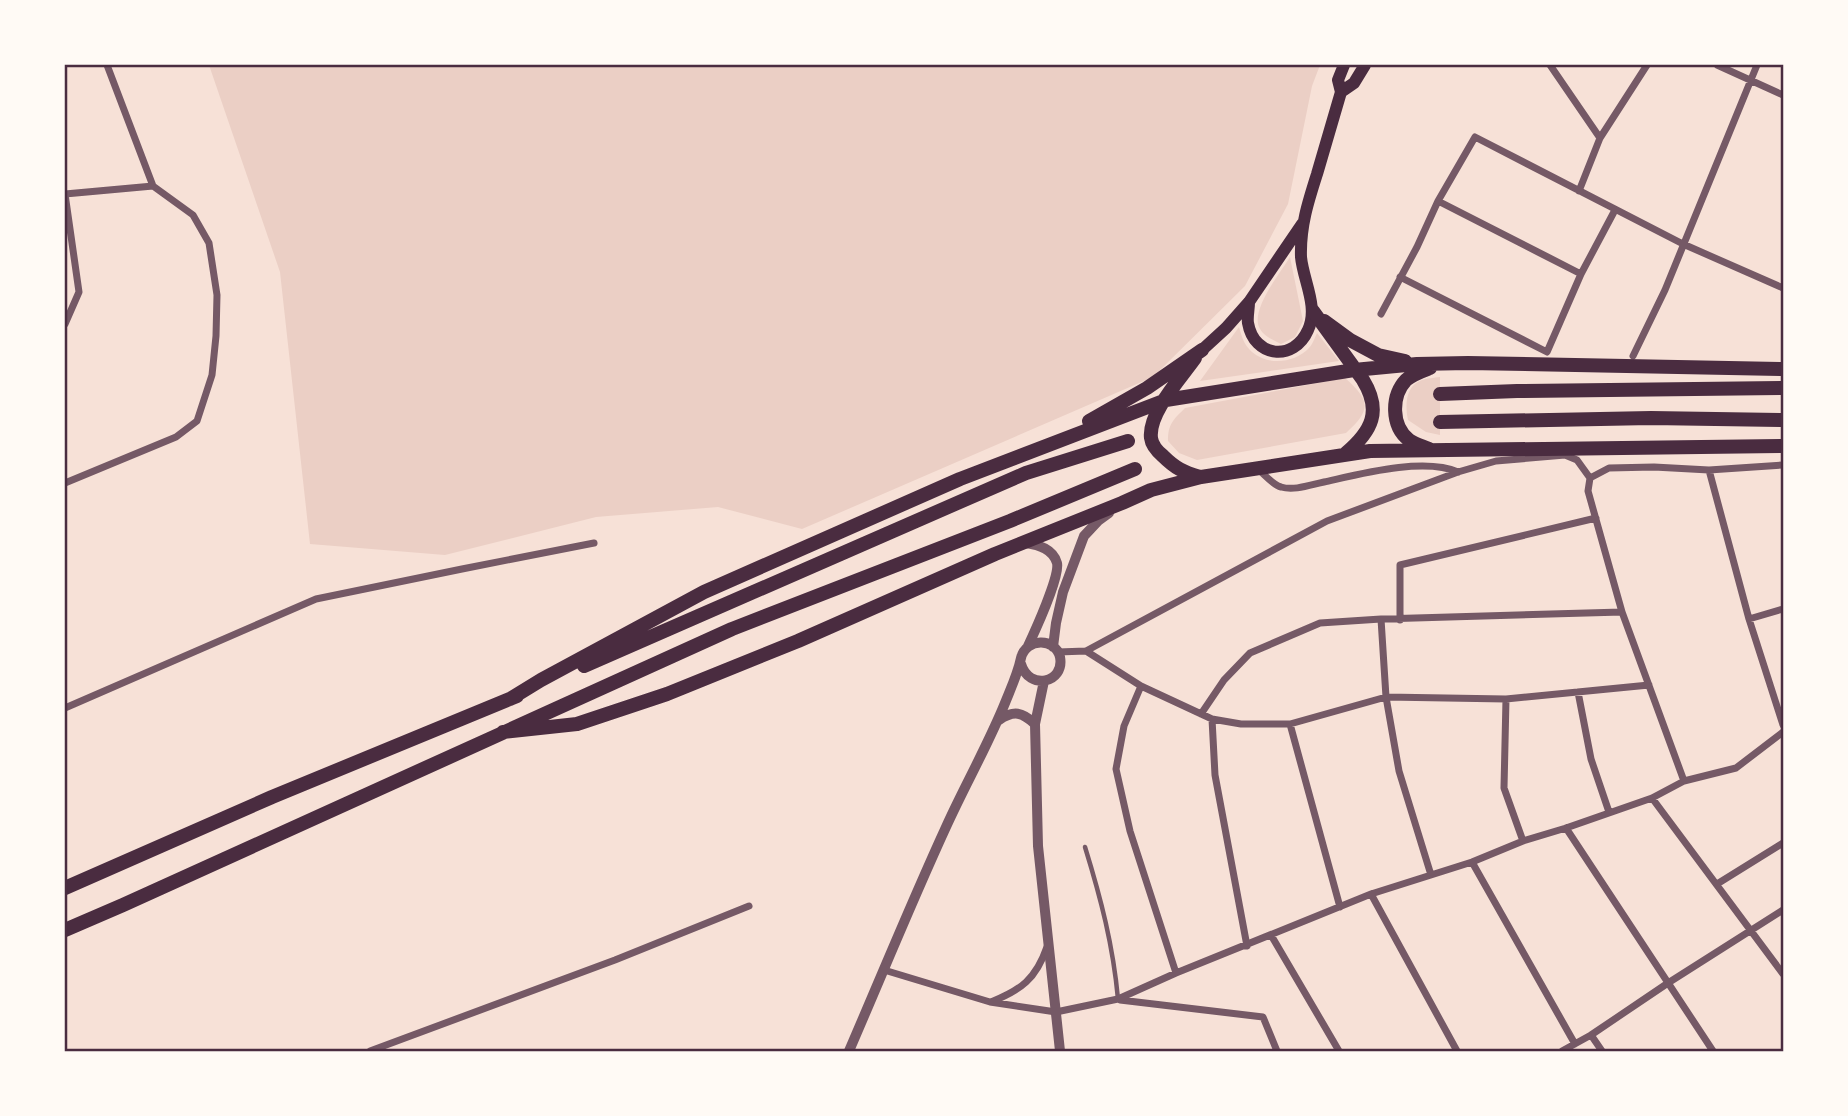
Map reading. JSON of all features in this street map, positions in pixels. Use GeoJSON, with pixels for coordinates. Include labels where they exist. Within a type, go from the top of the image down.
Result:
{"type":"FeatureCollection","features":[{"type":"Feature","properties":{"kind":"highway"},"geometry":{"type":"LineString","coordinates":[[1312,311],[1350,340],[1378,355],[1417,364]]}},
{"type":"Feature","properties":{"kind":"highway"},"geometry":{"type":"LineString","coordinates":[[1312,311],[1369,391],[1373,405],[1373,418],[1365,434],[1345,454]]}},
{"type":"Feature","properties":{"kind":"highway"},"geometry":{"type":"LineString","coordinates":[[1201,477],[1175,468],[1155,449],[1151,440],[1156,414],[1202,350]]}},
{"type":"Feature","properties":{"kind":"highway"},"geometry":{"type":"LineString","coordinates":[[1049,444],[1134,396],[1202,350]]}},
{"type":"Feature","properties":{"kind":"highway"},"geometry":{"type":"LineString","coordinates":[[510,699],[704,592],[960,479],[1166,400],[1354,370],[1417,364],[1783,369]]}},
{"type":"Feature","properties":{"kind":"highway"},"geometry":{"type":"LineString","coordinates":[[1434,451],[1405,436],[1397,421],[1395,400],[1398,390],[1410,377],[1432,367],[1449,364]]}},
{"type":"Feature","properties":{"kind":"highway"},"geometry":{"type":"LineString","coordinates":[[1440,394],[1783,388]]}},
{"type":"Feature","properties":{"kind":"highway"},"geometry":{"type":"LineString","coordinates":[[1440,422],[1651,418],[1783,420]]}},
{"type":"Feature","properties":{"kind":"highway"},"geometry":{"type":"LineString","coordinates":[[65,888],[272,797],[510,699],[1026,473],[1129,441]]}},
{"type":"Feature","properties":{"kind":"highway"},"geometry":{"type":"LineString","coordinates":[[503,732],[577,724],[667,694],[798,641],[1022,542],[1151,490],[1201,477],[1370,451],[1783,446]]}},
{"type":"Feature","properties":{"kind":"highway"},"geometry":{"type":"LineString","coordinates":[[65,930],[732,629],[1010,521],[1135,469]]}},
{"type":"Feature","properties":{"kind":"main road"},"geometry":{"type":"LineString","coordinates":[[1249,302],[1248,323],[1254,338],[1264,348],[1280,353],[1294,348],[1310,327],[1312,311],[1301,258],[1302,223],[1341,92],[1338,80],[1343,65]]}},
{"type":"Feature","properties":{"kind":"main road"},"geometry":{"type":"LineString","coordinates":[[1341,92],[1354,83],[1365,65]]}},
{"type":"Feature","properties":{"kind":"main road"},"geometry":{"type":"LineString","coordinates":[[1202,350],[1249,302],[1302,223]]}},
{"type":"Feature","properties":{"kind":"street"},"geometry":{"type":"LineString","coordinates":[[65,483],[176,437],[197,421],[212,375],[216,336],[217,295],[209,243],[192,215],[153,186],[107,65]]}},
{"type":"Feature","properties":{"kind":"street"},"geometry":{"type":"LineString","coordinates":[[1550,65],[1600,138]]}},
{"type":"Feature","properties":{"kind":"street"},"geometry":{"type":"LineString","coordinates":[[1579,191],[1600,138],[1647,65]]}},
{"type":"Feature","properties":{"kind":"street"},"geometry":{"type":"LineString","coordinates":[[1717,65],[1783,95]]}},
{"type":"Feature","properties":{"kind":"street"},"geometry":{"type":"LineString","coordinates":[[1633,356],[1665,290],[1757,65]]}},
{"type":"Feature","properties":{"kind":"street"},"geometry":{"type":"LineString","coordinates":[[1381,314],[1438,201],[1475,138],[1683,244],[1783,288]]}},
{"type":"Feature","properties":{"kind":"street"},"geometry":{"type":"LineString","coordinates":[[65,324],[79,292],[65,194],[153,186]]}},
{"type":"Feature","properties":{"kind":"street"},"geometry":{"type":"LineString","coordinates":[[1438,201],[1581,274]]}},
{"type":"Feature","properties":{"kind":"street"},"geometry":{"type":"LineString","coordinates":[[1400,277],[1547,352],[1581,274],[1615,210]]}},
{"type":"Feature","properties":{"kind":"street"},"geometry":{"type":"LineString","coordinates":[[1086,652],[1327,521],[1458,472],[1496,461],[1565,454],[1577,460],[1590,478],[1588,491],[1622,612],[1684,781]]}},
{"type":"Feature","properties":{"kind":"street"},"geometry":{"type":"LineString","coordinates":[[1590,478],[1609,468],[1709,470],[1783,464]]}},
{"type":"Feature","properties":{"kind":"street"},"geometry":{"type":"LineString","coordinates":[[1256,467],[1279,486],[1296,488],[1392,469],[1429,466],[1458,472]]}},
{"type":"Feature","properties":{"kind":"street"},"geometry":{"type":"LineString","coordinates":[[1709,470],[1749,619],[1783,725]]}},
{"type":"Feature","properties":{"kind":"street"},"geometry":{"type":"LineString","coordinates":[[1021,664],[1032,680],[1044,681],[1055,675],[1060,664],[1056,650],[1056,622],[1063,592],[1084,536],[1098,521],[1122,503]]}},
{"type":"Feature","properties":{"kind":"street"},"geometry":{"type":"LineString","coordinates":[[1400,620],[1399,565],[1596,518]]}},
{"type":"Feature","properties":{"kind":"street"},"geometry":{"type":"LineString","coordinates":[[849,1051],[946,827],[998,720],[1055,579],[1058,565],[1053,554],[1040,545],[1022,542]]}},
{"type":"Feature","properties":{"kind":"street"},"geometry":{"type":"LineString","coordinates":[[65,708],[316,599],[594,543]]}},
{"type":"Feature","properties":{"kind":"street"},"geometry":{"type":"LineString","coordinates":[[1749,619],[1783,610]]}},
{"type":"Feature","properties":{"kind":"street"},"geometry":{"type":"LineString","coordinates":[[1202,715],[1224,680],[1250,653],[1320,623],[1622,612]]}},
{"type":"Feature","properties":{"kind":"street"},"geometry":{"type":"LineString","coordinates":[[1381,619],[1386,697],[1399,771],[1431,875]]}},
{"type":"Feature","properties":{"kind":"street"},"geometry":{"type":"LineString","coordinates":[[1028,646],[1041,642],[1056,650],[1086,652],[1141,686],[1202,715],[1241,724],[1290,724],[1386,697],[1506,699],[1648,685]]}},
{"type":"Feature","properties":{"kind":"street"},"geometry":{"type":"LineString","coordinates":[[1044,681],[1035,724],[1038,846],[1060,1051]]}},
{"type":"Feature","properties":{"kind":"street"},"geometry":{"type":"LineString","coordinates":[[1141,686],[1124,726],[1116,769],[1130,831],[1176,973]]}},
{"type":"Feature","properties":{"kind":"street"},"geometry":{"type":"LineString","coordinates":[[1578,692],[1591,760],[1609,812]]}},
{"type":"Feature","properties":{"kind":"street"},"geometry":{"type":"LineString","coordinates":[[1506,699],[1504,788],[1523,841]]}},
{"type":"Feature","properties":{"kind":"street"},"geometry":{"type":"LineString","coordinates":[[998,720],[1008,714],[1017,713],[1026,716],[1035,724]]}},
{"type":"Feature","properties":{"kind":"street"},"geometry":{"type":"LineString","coordinates":[[1212,719],[1215,775],[1247,946]]}},
{"type":"Feature","properties":{"kind":"street"},"geometry":{"type":"LineString","coordinates":[[1290,724],[1340,907]]}},
{"type":"Feature","properties":{"kind":"street"},"geometry":{"type":"LineString","coordinates":[[884,970],[990,1002],[1056,1012],[1118,999],[1371,894],[1472,862],[1523,841],[1652,798],[1684,781],[1736,768],[1783,732]]}},
{"type":"Feature","properties":{"kind":"street"},"geometry":{"type":"LineString","coordinates":[[1652,798],[1783,974]]}},
{"type":"Feature","properties":{"kind":"street"},"geometry":{"type":"LineString","coordinates":[[1566,828],[1713,1051]]}},
{"type":"Feature","properties":{"kind":"street"},"geometry":{"type":"LineString","coordinates":[[1717,884],[1783,843]]}},
{"type":"Feature","properties":{"kind":"street"},"geometry":{"type":"LineString","coordinates":[[1472,862],[1575,1044]]}},
{"type":"Feature","properties":{"kind":"street"},"geometry":{"type":"LineString","coordinates":[[1371,894],[1457,1051]]}},
{"type":"Feature","properties":{"kind":"street"},"geometry":{"type":"LineString","coordinates":[[370,1051],[615,960],[749,906]]}},
{"type":"Feature","properties":{"kind":"street"},"geometry":{"type":"LineString","coordinates":[[1562,1051],[1591,1035],[1783,910]]}},
{"type":"Feature","properties":{"kind":"street"},"geometry":{"type":"LineString","coordinates":[[1271,935],[1339,1051]]}},
{"type":"Feature","properties":{"kind":"street"},"geometry":{"type":"LineString","coordinates":[[990,1002],[1012,993],[1033,976],[1048,941]]}},
{"type":"Feature","properties":{"kind":"street"},"geometry":{"type":"LineString","coordinates":[[1118,999],[1263,1017],[1277,1051]]}},
{"type":"Feature","properties":{"kind":"street"},"geometry":{"type":"LineString","coordinates":[[1591,1035],[1602,1051]]}},
{"type":"Feature","properties":{"kind":"lane"},"geometry":{"type":"LineString","coordinates":[[1085,847],[1103,907],[1115,962],[1118,999]]}},
{"type":"Feature","properties":{"kind":"shaded area"},"geometry":{"type":"Polygon","coordinates":[[[209,65],[1320,65],[1312,86],[1288,204],[1245,286],[1153,377],[802,529],[718,507],[596,517],[445,555],[310,544],[280,272],[209,65]]]}},
{"type":"Feature","properties":{"kind":"shaded area"},"geometry":{"type":"Polygon","coordinates":[[[1290,257],[1303,321],[1295,337],[1281,344],[1263,333],[1258,319],[1263,301],[1290,257]]]}},
{"type":"Feature","properties":{"kind":"shaded area"},"geometry":{"type":"Polygon","coordinates":[[[1239,327],[1249,349],[1266,359],[1281,361],[1296,357],[1310,346],[1317,333],[1339,361],[1200,381],[1239,327]]]}},
{"type":"Feature","properties":{"kind":"shaded area"},"geometry":{"type":"Polygon","coordinates":[[[1440,377],[1440,435],[1426,432],[1408,420],[1407,409],[1409,392],[1416,383],[1440,377]]]}},
{"type":"Feature","properties":{"kind":"shaded area"},"geometry":{"type":"Polygon","coordinates":[[[1345,378],[1359,393],[1365,405],[1360,418],[1346,433],[1197,460],[1179,453],[1168,441],[1172,423],[1185,408],[1345,378]]]}}]}
